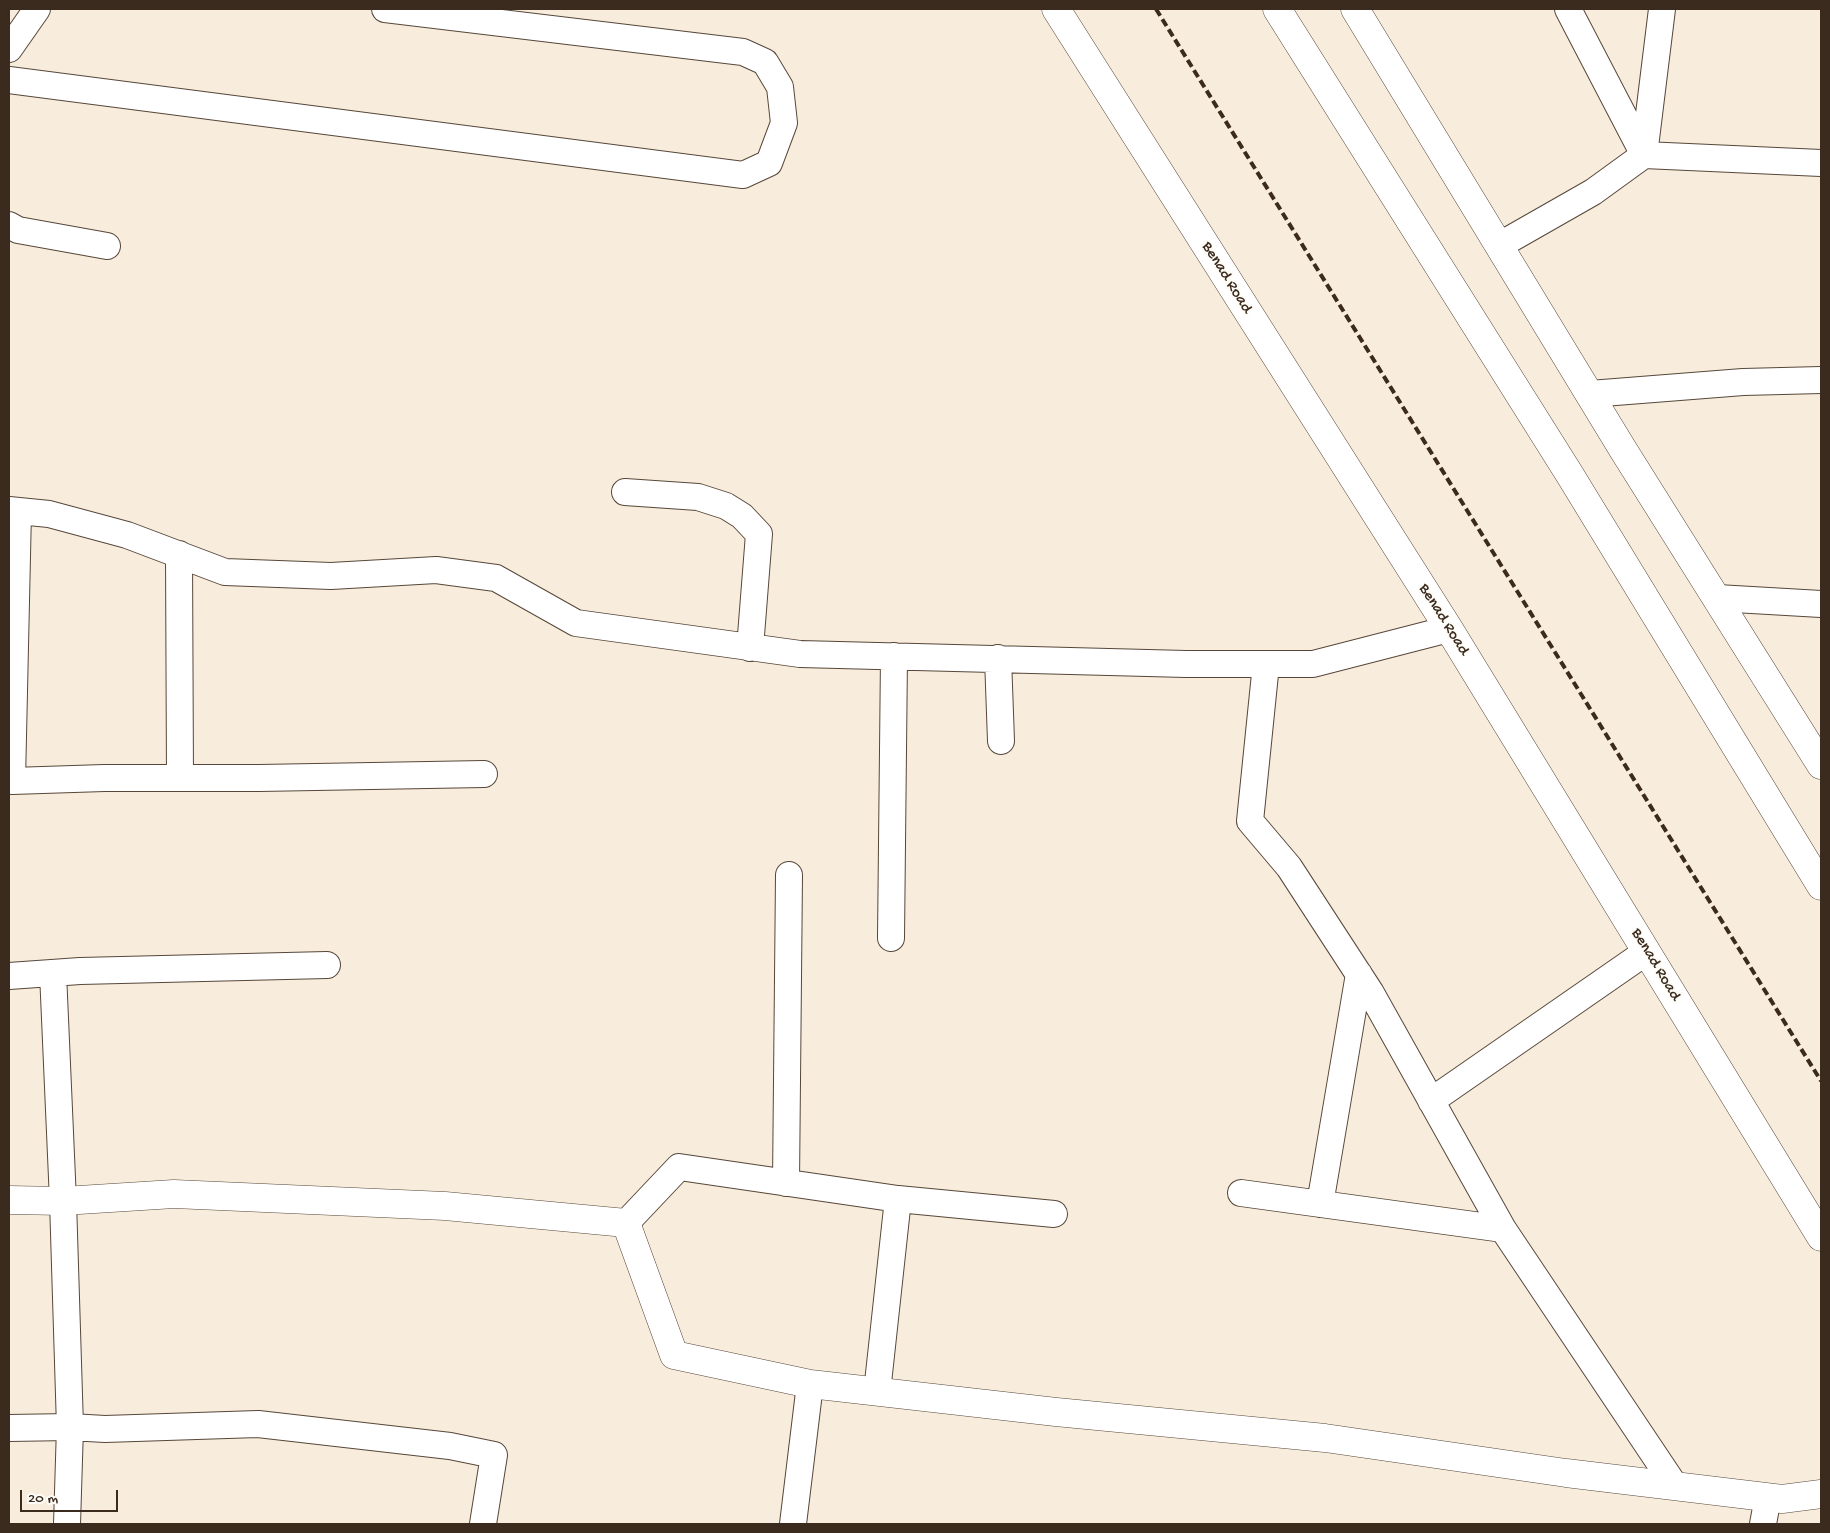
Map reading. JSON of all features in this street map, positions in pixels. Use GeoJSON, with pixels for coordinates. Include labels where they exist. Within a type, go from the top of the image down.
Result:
{"type":"FeatureCollection","features":[{"type":"Feature","properties":{"kind":"street"},"geometry":{"type":"LineString","coordinates":[[9,49],[37,9]]}},
{"type":"Feature","properties":{"kind":"street"},"geometry":{"type":"LineString","coordinates":[[9,80],[743,175],[769,163],[784,124],[780,87],[765,62],[743,52],[385,9]]}},
{"type":"Feature","properties":{"kind":"street","name":"Benad Road"},"geometry":{"type":"LineString","coordinates":[[1056,9],[1449,629],[1821,1237]]}},
{"type":"Feature","properties":{"kind":"street"},"geometry":{"type":"LineString","coordinates":[[1277,9],[1570,475],[1821,886]]}},
{"type":"Feature","properties":{"kind":"street"},"geometry":{"type":"LineString","coordinates":[[1355,9],[1590,394],[1821,765]]}},
{"type":"Feature","properties":{"kind":"street"},"geometry":{"type":"LineString","coordinates":[[1568,9],[1644,155]]}},
{"type":"Feature","properties":{"kind":"street"},"geometry":{"type":"LineString","coordinates":[[1644,155],[1662,9]]}},
{"type":"Feature","properties":{"kind":"street"},"geometry":{"type":"LineString","coordinates":[[1500,245],[1593,192],[1644,155],[1821,163]]}},
{"type":"Feature","properties":{"kind":"street"},"geometry":{"type":"LineString","coordinates":[[9,225],[18,230],[107,246]]}},
{"type":"Feature","properties":{"kind":"street"},"geometry":{"type":"LineString","coordinates":[[1590,394],[1743,382],[1821,380]]}},
{"type":"Feature","properties":{"kind":"street"},"geometry":{"type":"LineString","coordinates":[[625,492],[698,497],[726,506],[742,516],[759,534],[750,648]]}},
{"type":"Feature","properties":{"kind":"street"},"geometry":{"type":"LineString","coordinates":[[484,774],[104,778],[12,781],[14,510],[49,514],[127,535],[225,572],[331,576],[436,570],[496,578],[576,623],[800,654],[1186,664],[1313,664],[1449,629]]}},
{"type":"Feature","properties":{"kind":"street"},"geometry":{"type":"LineString","coordinates":[[179,554],[180,778]]}},
{"type":"Feature","properties":{"kind":"street"},"geometry":{"type":"LineString","coordinates":[[1717,598],[1821,604]]}},
{"type":"Feature","properties":{"kind":"street"},"geometry":{"type":"LineString","coordinates":[[891,938],[894,656]]}},
{"type":"Feature","properties":{"kind":"street"},"geometry":{"type":"LineString","coordinates":[[998,658],[1001,741]]}},
{"type":"Feature","properties":{"kind":"street"},"geometry":{"type":"LineString","coordinates":[[1266,664],[1250,821],[1289,867],[1359,974],[1503,1229],[1675,1486]]}},
{"type":"Feature","properties":{"kind":"street"},"geometry":{"type":"LineString","coordinates":[[786,1183],[789,876]]}},
{"type":"Feature","properties":{"kind":"street"},"geometry":{"type":"LineString","coordinates":[[1431,1101],[1646,952]]}},
{"type":"Feature","properties":{"kind":"street"},"geometry":{"type":"LineString","coordinates":[[9,976],[327,964]]}},
{"type":"Feature","properties":{"kind":"street"},"geometry":{"type":"LineString","coordinates":[[53,973],[70,1427],[68,1524]]}},
{"type":"Feature","properties":{"kind":"street"},"geometry":{"type":"LineString","coordinates":[[1320,1204],[1359,974]]}},
{"type":"Feature","properties":{"kind":"street"},"geometry":{"type":"LineString","coordinates":[[626,1223],[679,1167],[898,1199],[1054,1214]]}},
{"type":"Feature","properties":{"kind":"street"},"geometry":{"type":"LineString","coordinates":[[1241,1193],[1503,1229]]}},
{"type":"Feature","properties":{"kind":"street"},"geometry":{"type":"LineString","coordinates":[[9,1200],[63,1201],[174,1194],[445,1206],[626,1223]]}},
{"type":"Feature","properties":{"kind":"street"},"geometry":{"type":"LineString","coordinates":[[877,1392],[898,1199]]}},
{"type":"Feature","properties":{"kind":"street"},"geometry":{"type":"LineString","coordinates":[[626,1223],[674,1355],[810,1384],[1066,1413],[1325,1438],[1566,1473],[1782,1499],[1821,1494]]}},
{"type":"Feature","properties":{"kind":"street"},"geometry":{"type":"LineString","coordinates":[[793,1524],[810,1384]]}},
{"type":"Feature","properties":{"kind":"street"},"geometry":{"type":"LineString","coordinates":[[9,1428],[70,1427],[105,1429],[258,1424],[450,1446],[494,1455],[483,1524]]}},
{"type":"Feature","properties":{"kind":"street"},"geometry":{"type":"LineString","coordinates":[[1763,1524],[1768,1497]]}},
{"type":"Feature","properties":{"kind":"railway"},"geometry":{"type":"LineString","coordinates":[[1156,9],[1821,1081]]}}]}
